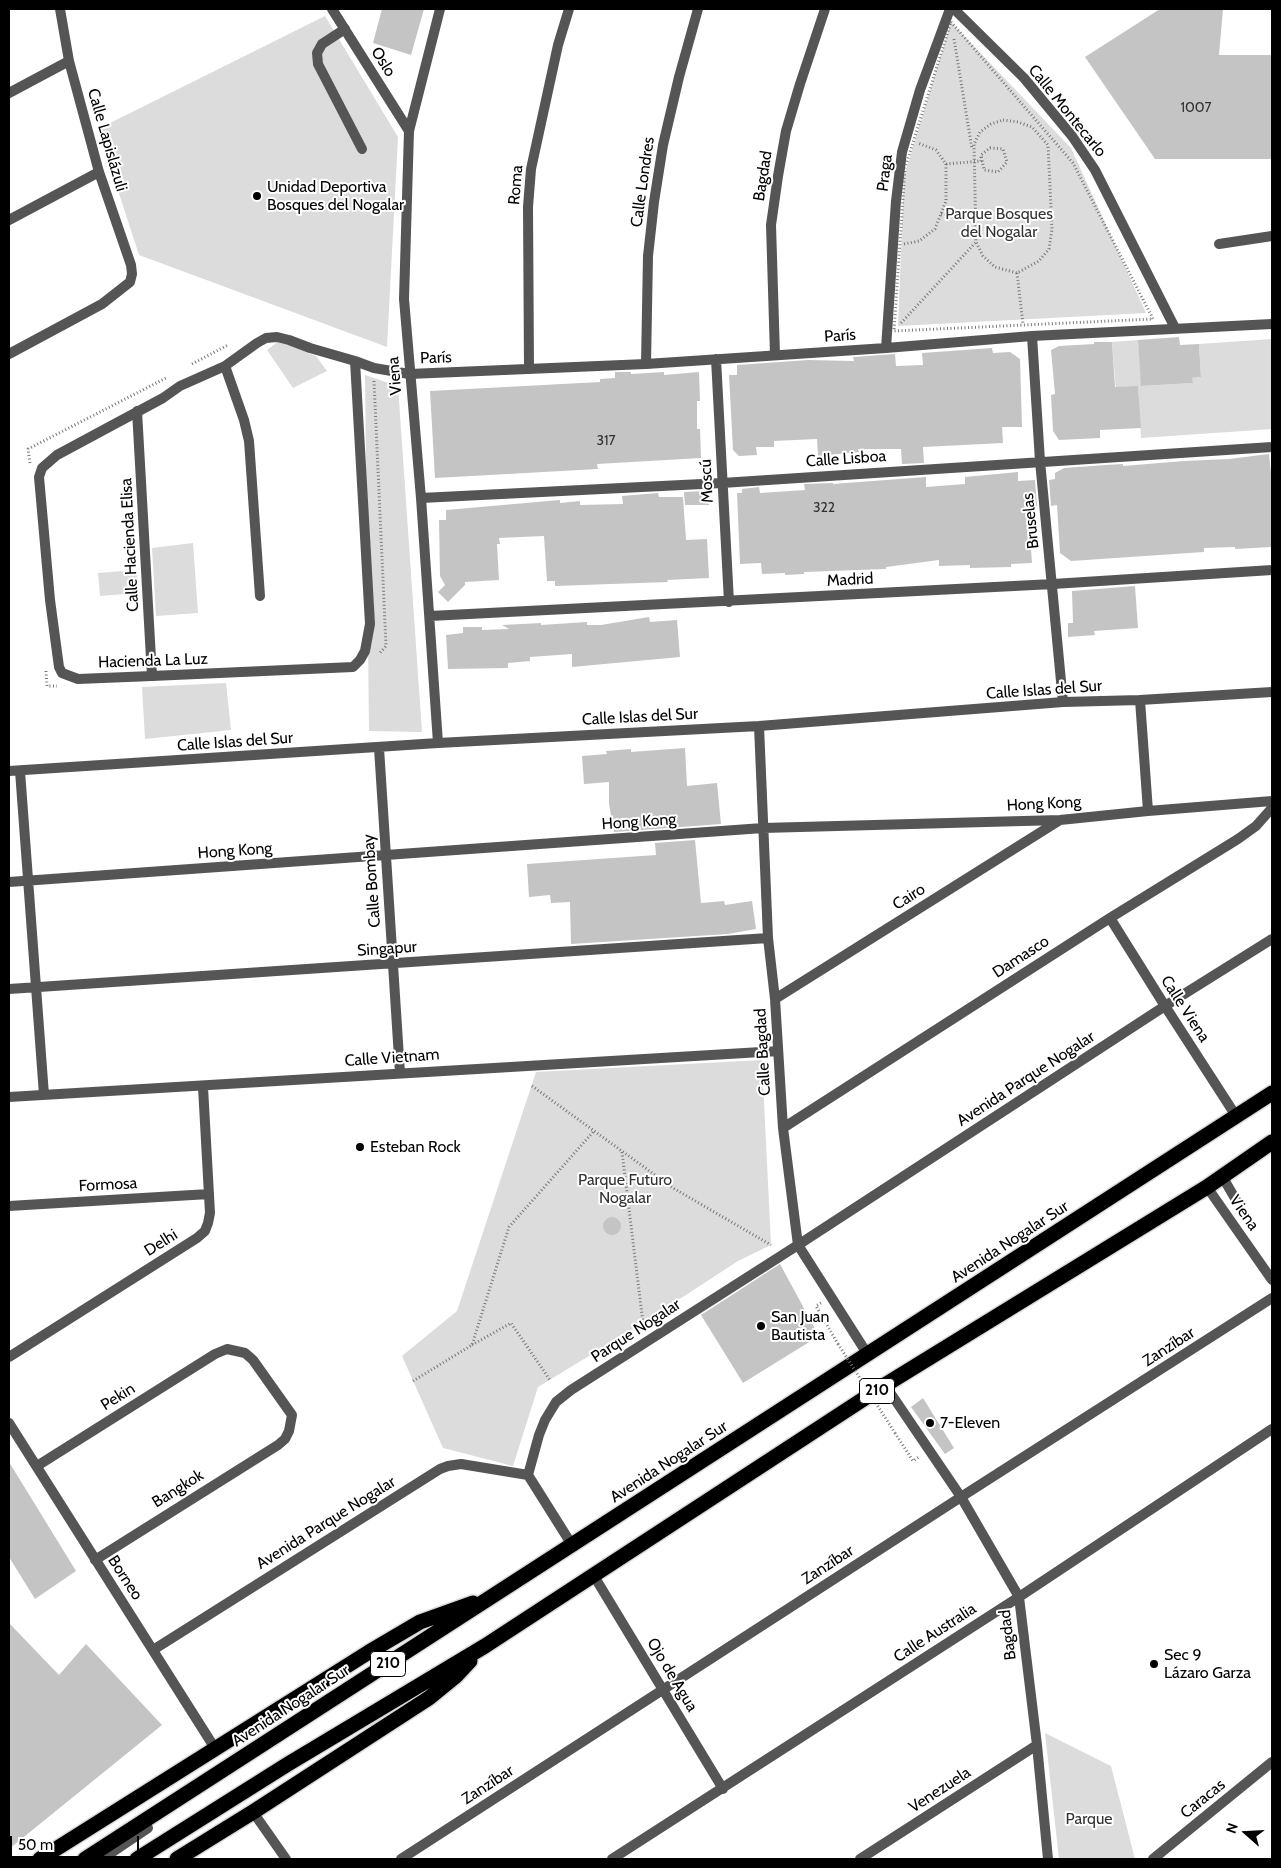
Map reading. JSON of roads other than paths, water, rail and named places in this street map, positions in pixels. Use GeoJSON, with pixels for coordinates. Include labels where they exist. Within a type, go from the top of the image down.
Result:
{"type":"FeatureCollection","features":[{"type":"Feature","properties":{"kind":"highway","name":"Avenida Nogalar Sur"},"geometry":{"type":"LineString","coordinates":[[85,1859],[1272,1093]]}},
{"type":"Feature","properties":{"kind":"highway","name":"210"},"geometry":{"type":"LineString","coordinates":[[137,1859],[288,1764],[485,1646],[885,1385],[1207,1187],[1272,1142]]}},
{"type":"Feature","properties":{"kind":"highway"},"geometry":{"type":"LineString","coordinates":[[40,1859],[369,1652],[420,1622],[454,1608],[491,1597]]}},
{"type":"Feature","properties":{"kind":"highway"},"geometry":{"type":"LineString","coordinates":[[176,1859],[253,1812],[430,1698],[456,1676],[485,1646]]}},
{"type":"Feature","properties":{"kind":"highway"},"geometry":{"type":"LineString","coordinates":[[54,1859],[64,1843]]}},
{"type":"Feature","properties":{"kind":"street","name":"Calle Lapislázuli"},"geometry":{"type":"LineString","coordinates":[[9,354],[102,304],[124,288],[132,278],[131,265],[99,172],[69,61],[60,9]]}},
{"type":"Feature","properties":{"kind":"street","name":"Oslo"},"geometry":{"type":"LineString","coordinates":[[332,9],[409,131]]}},
{"type":"Feature","properties":{"kind":"street","name":"Viena"},"geometry":{"type":"LineString","coordinates":[[438,744],[421,498],[404,299],[409,131],[440,9]]}},
{"type":"Feature","properties":{"kind":"street","name":"Roma"},"geometry":{"type":"LineString","coordinates":[[529,369],[528,216],[531,169],[552,71],[569,9]]}},
{"type":"Feature","properties":{"kind":"street","name":"Calle Londres"},"geometry":{"type":"LineString","coordinates":[[646,364],[648,256],[663,145],[678,77],[698,9]]}},
{"type":"Feature","properties":{"kind":"street","name":"Bagdad"},"geometry":{"type":"LineString","coordinates":[[775,355],[771,225],[778,176],[786,132],[825,9]]}},
{"type":"Feature","properties":{"kind":"street","name":"Calle Montecarlo"},"geometry":{"type":"LineString","coordinates":[[952,9],[1024,78],[1072,136],[1095,170],[1175,328]]}},
{"type":"Feature","properties":{"kind":"street","name":"Praga"},"geometry":{"type":"LineString","coordinates":[[886,348],[897,192],[902,152],[920,90],[952,9]]}},
{"type":"Feature","properties":{"kind":"street"},"geometry":{"type":"LineString","coordinates":[[345,29],[322,44],[317,53],[318,64],[362,150]]}},
{"type":"Feature","properties":{"kind":"street"},"geometry":{"type":"LineString","coordinates":[[9,93],[69,61]]}},
{"type":"Feature","properties":{"kind":"street"},"geometry":{"type":"LineString","coordinates":[[9,220],[99,172]]}},
{"type":"Feature","properties":{"kind":"street"},"geometry":{"type":"LineString","coordinates":[[1219,244],[1272,236]]}},
{"type":"Feature","properties":{"kind":"street","name":"París"},"geometry":{"type":"LineString","coordinates":[[409,374],[646,364],[1032,336],[1272,324]]}},
{"type":"Feature","properties":{"kind":"street","name":"Bruselas"},"geometry":{"type":"LineString","coordinates":[[1032,336],[1040,461],[1063,702]]}},
{"type":"Feature","properties":{"kind":"street","name":"Hacienda La Luz"},"geometry":{"type":"LineString","coordinates":[[355,361],[370,624],[365,651],[360,660],[353,667],[152,676],[78,679],[62,673],[59,667],[50,600],[39,477],[42,468],[57,455],[137,412],[180,386],[225,366],[266,338],[277,337],[355,361],[374,368],[409,374]]}},
{"type":"Feature","properties":{"kind":"street","name":"Moscú"},"geometry":{"type":"LineString","coordinates":[[716,359],[728,602]]}},
{"type":"Feature","properties":{"kind":"street"},"geometry":{"type":"LineString","coordinates":[[225,366],[244,420],[249,441],[260,596]]}},
{"type":"Feature","properties":{"kind":"street","name":"Calle Hacienda Elisa"},"geometry":{"type":"LineString","coordinates":[[137,412],[152,676]]}},
{"type":"Feature","properties":{"kind":"street","name":"Calle Lisboa"},"geometry":{"type":"LineString","coordinates":[[421,498],[722,483],[1272,447]]}},
{"type":"Feature","properties":{"kind":"street","name":"Madrid"},"geometry":{"type":"LineString","coordinates":[[430,616],[728,602],[1272,570]]}},
{"type":"Feature","properties":{"kind":"street","name":"Calle Islas del Sur"},"geometry":{"type":"LineString","coordinates":[[14,771],[759,726],[1063,702],[1140,700],[1272,692]]}},
{"type":"Feature","properties":{"kind":"street"},"geometry":{"type":"LineString","coordinates":[[1140,700],[1148,811]]}},
{"type":"Feature","properties":{"kind":"street","name":"Calle Bagdad"},"geometry":{"type":"LineString","coordinates":[[759,726],[768,938],[775,999],[782,1128],[798,1245],[868,1355]]}},
{"type":"Feature","properties":{"kind":"street","name":"Calle Bombay"},"geometry":{"type":"LineString","coordinates":[[379,748],[400,1073]]}},
{"type":"Feature","properties":{"kind":"street"},"geometry":{"type":"LineString","coordinates":[[14,771],[28,881],[44,1095]]}},
{"type":"Feature","properties":{"kind":"street","name":"Hong Kong"},"geometry":{"type":"LineString","coordinates":[[9,882],[763,828],[1060,820],[1272,801]]}},
{"type":"Feature","properties":{"kind":"street","name":"Damasco"},"geometry":{"type":"LineString","coordinates":[[782,1128],[1110,918],[1238,839],[1256,826],[1272,808]]}},
{"type":"Feature","properties":{"kind":"street","name":"Cairo"},"geometry":{"type":"LineString","coordinates":[[775,999],[1060,820]]}},
{"type":"Feature","properties":{"kind":"street","name":"Calle Viena"},"geometry":{"type":"LineString","coordinates":[[1110,918],[1236,1116]]}},
{"type":"Feature","properties":{"kind":"street","name":"Singapur"},"geometry":{"type":"LineString","coordinates":[[9,990],[768,938]]}},
{"type":"Feature","properties":{"kind":"street","name":"Avenida Parque Nogalar"},"geometry":{"type":"LineString","coordinates":[[798,1245],[1165,1006],[1272,939]]}},
{"type":"Feature","properties":{"kind":"street","name":"Calle Vietnam"},"geometry":{"type":"LineString","coordinates":[[9,1097],[778,1051]]}},
{"type":"Feature","properties":{"kind":"street","name":"Delhi"},"geometry":{"type":"LineString","coordinates":[[9,1357],[197,1238],[204,1231],[208,1223],[209,1194],[203,1086]]}},
{"type":"Feature","properties":{"kind":"street"},"geometry":{"type":"LineString","coordinates":[[1222,1176],[1236,1200]]}},
{"type":"Feature","properties":{"kind":"street","name":"Viena"},"geometry":{"type":"LineString","coordinates":[[1207,1187],[1272,1280]]}},
{"type":"Feature","properties":{"kind":"street","name":"Formosa"},"geometry":{"type":"LineString","coordinates":[[9,1206],[209,1194]]}},
{"type":"Feature","properties":{"kind":"street","name":"Parque Nogalar"},"geometry":{"type":"LineString","coordinates":[[528,1475],[539,1435],[545,1420],[556,1402],[571,1390],[798,1245]]}},
{"type":"Feature","properties":{"kind":"street","name":"Zanzíbar"},"geometry":{"type":"LineString","coordinates":[[401,1859],[1272,1298]]}},
{"type":"Feature","properties":{"kind":"street","name":"Pekin"},"geometry":{"type":"LineString","coordinates":[[37,1466],[215,1354],[227,1350],[236,1350],[253,1360],[292,1415],[285,1439],[278,1445]]}},
{"type":"Feature","properties":{"kind":"street","name":"Bagdad"},"geometry":{"type":"LineString","coordinates":[[885,1385],[961,1497],[1019,1597],[1037,1745],[1048,1859]]}},
{"type":"Feature","properties":{"kind":"street","name":"Borneo"},"geometry":{"type":"LineString","coordinates":[[9,1423],[216,1750]]}},
{"type":"Feature","properties":{"kind":"street","name":"Calle Australia"},"geometry":{"type":"LineString","coordinates":[[612,1859],[1019,1597],[1272,1429]]}},
{"type":"Feature","properties":{"kind":"street","name":"Bangkok"},"geometry":{"type":"LineString","coordinates":[[95,1560],[278,1445]]}},
{"type":"Feature","properties":{"kind":"street","name":"Avenida Parque Nogalar"},"geometry":{"type":"LineString","coordinates":[[153,1650],[440,1469],[461,1464],[528,1475]]}},
{"type":"Feature","properties":{"kind":"street"},"geometry":{"type":"LineString","coordinates":[[528,1475],[572,1544]]}},
{"type":"Feature","properties":{"kind":"street","name":"Ojo de Agua"},"geometry":{"type":"LineString","coordinates":[[594,1576],[723,1789]]}},
{"type":"Feature","properties":{"kind":"street","name":"Venezuela"},"geometry":{"type":"LineString","coordinates":[[860,1859],[1037,1745]]}},
{"type":"Feature","properties":{"kind":"street","name":"Caracas"},"geometry":{"type":"LineString","coordinates":[[1153,1859],[1272,1762]]}},
{"type":"Feature","properties":{"kind":"street"},"geometry":{"type":"LineString","coordinates":[[253,1812],[286,1859]]}},
{"type":"Feature","properties":{"kind":"street"},"geometry":{"type":"LineString","coordinates":[[102,1859],[148,1828]]}},
{"type":"Feature","properties":{"kind":"place","name":"Unidad Deportiva Bosques del Nogalar"},"geometry":{"type":"Point","coordinates":[257,196]}},
{"type":"Feature","properties":{"kind":"place","name":"Esteban Rock"},"geometry":{"type":"Point","coordinates":[360,1147]}},
{"type":"Feature","properties":{"kind":"place","name":"San Juan Bautista"},"geometry":{"type":"Point","coordinates":[761,1326]}},
{"type":"Feature","properties":{"kind":"place","name":"7-Eleven"},"geometry":{"type":"Point","coordinates":[930,1423]}},
{"type":"Feature","properties":{"kind":"place","name":"Sec 9 Lázaro Garza"},"geometry":{"type":"Point","coordinates":[1154,1664]}},
{"type":"Feature","properties":{"kind":"park label","name":"Parque Bosques del Nogalar"},"geometry":{"type":"Point","coordinates":[999,223]}},
{"type":"Feature","properties":{"kind":"park label","name":"Parque Futuro Nogalar"},"geometry":{"type":"Point","coordinates":[625,1189]}},
{"type":"Feature","properties":{"kind":"park label","name":"Parque"},"geometry":{"type":"Point","coordinates":[1089,1819]}}]}
